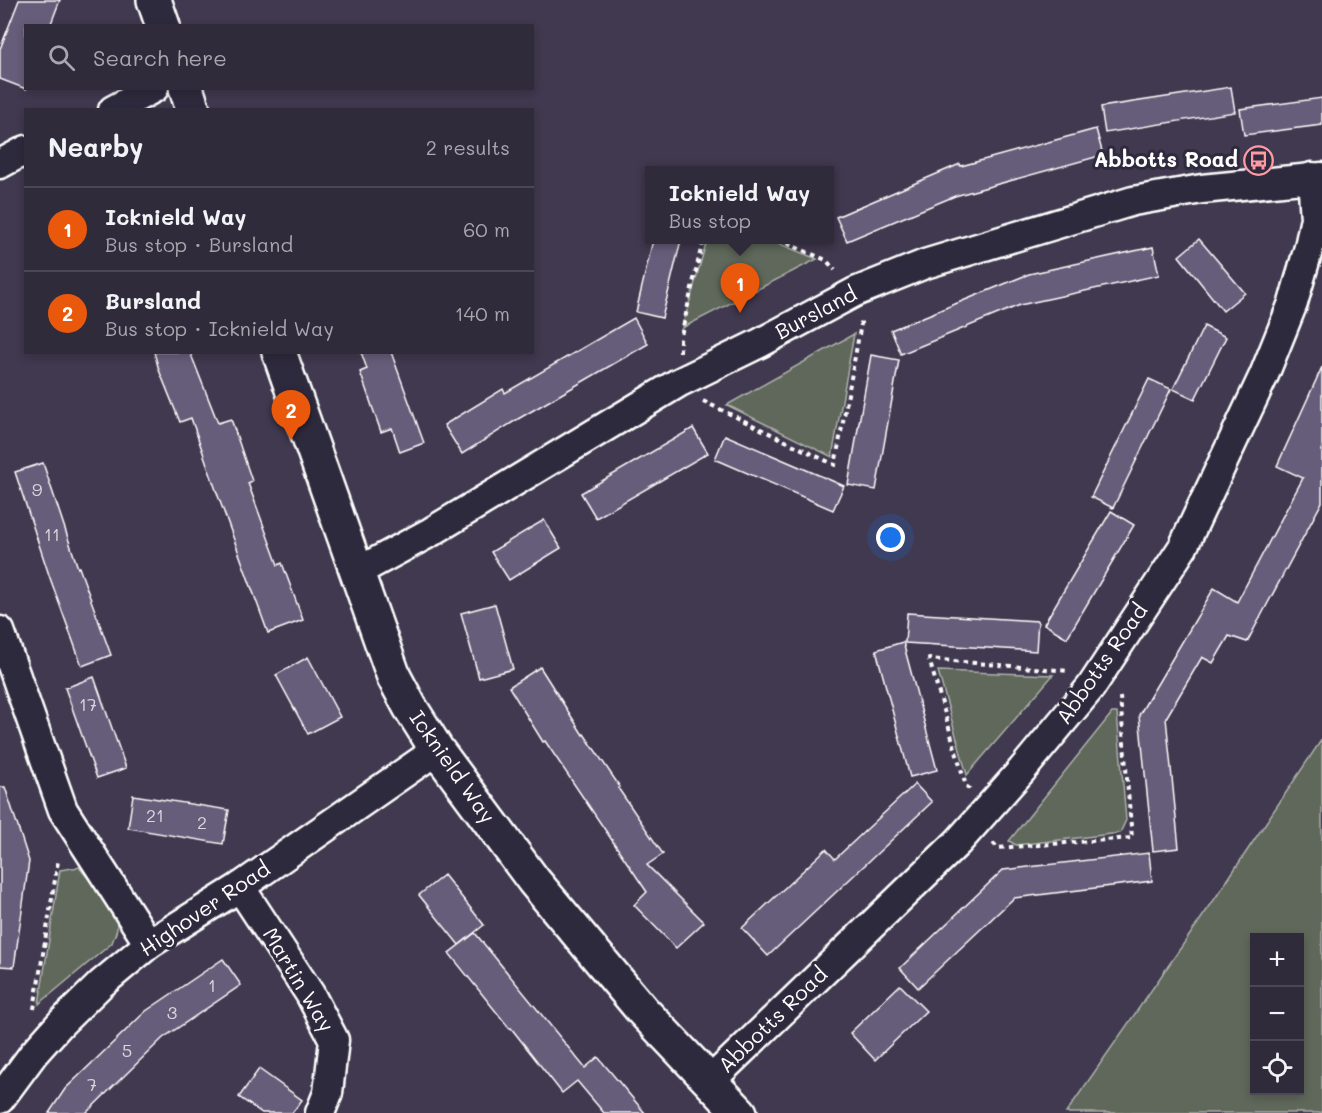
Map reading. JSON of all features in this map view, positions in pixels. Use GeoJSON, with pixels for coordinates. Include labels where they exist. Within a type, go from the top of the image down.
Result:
{"type":"FeatureCollection","features":[{"type":"Feature","properties":{"kind":"street"},"geometry":{"type":"LineString","coordinates":[[154,0],[162,24]]}},
{"type":"Feature","properties":{"kind":"street"},"geometry":{"type":"LineString","coordinates":[[117,108],[150,90]]}},
{"type":"Feature","properties":{"kind":"street"},"geometry":{"type":"LineString","coordinates":[[187,90],[193,108]]}},
{"type":"Feature","properties":{"kind":"street"},"geometry":{"type":"LineString","coordinates":[[0,164],[24,151]]}},
{"type":"Feature","properties":{"kind":"street","name":"Bursland"},"geometry":{"type":"LineString","coordinates":[[357,572],[431,532],[678,383],[760,343],[855,292],[925,264],[1133,201],[1202,189],[1317,177]]}},
{"type":"Feature","properties":{"kind":"street","name":"Abbotts Road"},"geometry":{"type":"LineString","coordinates":[[710,1081],[958,842],[1091,687],[1183,547],[1264,375],[1293,303],[1309,247],[1315,218],[1317,177]]}},
{"type":"Feature","properties":{"kind":"street","name":"Icknield Way"},"geometry":{"type":"LineString","coordinates":[[280,354],[394,677],[410,707],[437,750],[534,881],[642,1010],[740,1113]]}},
{"type":"Feature","properties":{"kind":"street"},"geometry":{"type":"LineString","coordinates":[[0,631],[63,810],[149,944]]}},
{"type":"Feature","properties":{"kind":"street","name":"Highover Road"},"geometry":{"type":"LineString","coordinates":[[0,1099],[34,1053],[60,1024],[101,984],[149,944],[240,887],[437,750]]}},
{"type":"Feature","properties":{"kind":"street","name":"Martin Way"},"geometry":{"type":"LineString","coordinates":[[240,887],[310,994],[334,1040],[328,1093],[320,1113]]}},
{"type":"Feature","properties":{"kind":"path"},"geometry":{"type":"LineString","coordinates":[[702,244],[680,340],[678,383],[703,401],[835,465],[861,324],[855,292],[826,260],[788,244]]}},
{"type":"Feature","properties":{"kind":"path"},"geometry":{"type":"LineString","coordinates":[[991,804],[966,786],[929,659],[1068,670],[1091,687]]}},
{"type":"Feature","properties":{"kind":"path"},"geometry":{"type":"LineString","coordinates":[[972,825],[998,848],[1132,838],[1120,694]]}},
{"type":"Feature","properties":{"kind":"path"},"geometry":{"type":"LineString","coordinates":[[33,1012],[57,861]]}},
{"type":"Feature","properties":{"kind":"green space"},"geometry":{"type":"Polygon","coordinates":[[[706,244],[780,244],[817,259],[682,328],[706,244]]]}},
{"type":"Feature","properties":{"kind":"green space"},"geometry":{"type":"Polygon","coordinates":[[[854,334],[832,457],[727,405],[854,334]]]}},
{"type":"Feature","properties":{"kind":"green space"},"geometry":{"type":"Polygon","coordinates":[[[938,671],[1053,675],[967,775],[938,671]]]}},
{"type":"Feature","properties":{"kind":"green space"},"geometry":{"type":"Polygon","coordinates":[[[1112,713],[1117,713],[1126,820],[1120,833],[1016,845],[1009,841],[1112,713]]]}},
{"type":"Feature","properties":{"kind":"green space"},"geometry":{"type":"Polygon","coordinates":[[[1322,739],[1322,1113],[1066,1113],[1214,900],[1322,739]]]}},
{"type":"Feature","properties":{"kind":"green space"},"geometry":{"type":"Polygon","coordinates":[[[79,867],[114,913],[117,931],[112,943],[39,1004],[60,870],[79,867]]]}},
{"type":"Feature","properties":{"kind":"building"},"geometry":{"type":"Polygon","coordinates":[[[19,0],[60,0],[51,24],[24,24],[24,88],[0,79],[0,49],[19,0]]]}},
{"type":"Feature","properties":{"kind":"building"},"geometry":{"type":"Polygon","coordinates":[[[1231,87],[1235,112],[1105,133],[1101,107],[1231,87]]]}},
{"type":"Feature","properties":{"kind":"building"},"geometry":{"type":"Polygon","coordinates":[[[1322,98],[1322,125],[1244,135],[1240,109],[1322,98]]]}},
{"type":"Feature","properties":{"kind":"building"},"geometry":{"type":"Polygon","coordinates":[[[1096,129],[1103,155],[955,196],[847,241],[836,217],[960,164],[961,166],[1096,129]]]}},
{"type":"Feature","properties":{"kind":"building"},"geometry":{"type":"Polygon","coordinates":[[[1199,239],[1245,293],[1223,311],[1179,256],[1199,239]]]}},
{"type":"Feature","properties":{"kind":"building"},"geometry":{"type":"Polygon","coordinates":[[[652,244],[680,244],[662,318],[636,312],[652,244]]]}},
{"type":"Feature","properties":{"kind":"building"},"geometry":{"type":"Polygon","coordinates":[[[1153,247],[1159,275],[1020,305],[901,354],[891,330],[1029,274],[1153,247]]]}},
{"type":"Feature","properties":{"kind":"building"},"geometry":{"type":"Polygon","coordinates":[[[634,318],[648,344],[462,454],[444,425],[503,389],[505,393],[634,318]]]}},
{"type":"Feature","properties":{"kind":"building"},"geometry":{"type":"Polygon","coordinates":[[[1204,326],[1226,337],[1195,399],[1173,389],[1204,326]]]}},
{"type":"Feature","properties":{"kind":"building"},"geometry":{"type":"Polygon","coordinates":[[[155,354],[191,354],[218,423],[231,419],[252,481],[248,483],[278,565],[282,563],[303,620],[268,633],[191,418],[180,422],[155,354]]]}},
{"type":"Feature","properties":{"kind":"building"},"geometry":{"type":"Polygon","coordinates":[[[362,354],[392,354],[424,443],[400,452],[392,428],[381,432],[360,372],[367,369],[362,354]]]}},
{"type":"Feature","properties":{"kind":"building"},"geometry":{"type":"Polygon","coordinates":[[[871,355],[899,360],[876,490],[848,485],[871,355]]]}},
{"type":"Feature","properties":{"kind":"building"},"geometry":{"type":"Polygon","coordinates":[[[1322,367],[1322,502],[1247,642],[1229,636],[1213,663],[1202,657],[1166,718],[1179,848],[1153,851],[1139,715],[1214,588],[1237,602],[1303,478],[1277,466],[1322,367]]]}},
{"type":"Feature","properties":{"kind":"building"},"geometry":{"type":"Polygon","coordinates":[[[1149,379],[1171,389],[1113,508],[1091,497],[1149,379]]]}},
{"type":"Feature","properties":{"kind":"building"},"geometry":{"type":"Polygon","coordinates":[[[693,428],[708,453],[596,518],[581,493],[693,428]]]}},
{"type":"Feature","properties":{"kind":"building"},"geometry":{"type":"Polygon","coordinates":[[[725,435],[844,486],[833,510],[715,459],[725,435]]]}},
{"type":"Feature","properties":{"kind":"building"},"geometry":{"type":"Polygon","coordinates":[[[43,463],[78,568],[111,655],[82,666],[15,472],[43,463]]]}},
{"type":"Feature","properties":{"kind":"building"},"geometry":{"type":"Polygon","coordinates":[[[1111,511],[1134,525],[1067,638],[1044,624],[1111,511]]]}},
{"type":"Feature","properties":{"kind":"building"},"geometry":{"type":"Polygon","coordinates":[[[544,520],[561,548],[509,580],[491,552],[544,520]]]}},
{"type":"Feature","properties":{"kind":"building"},"geometry":{"type":"Polygon","coordinates":[[[495,604],[513,669],[479,678],[461,613],[495,604]]]}},
{"type":"Feature","properties":{"kind":"building"},"geometry":{"type":"Polygon","coordinates":[[[907,613],[1038,621],[1036,651],[905,643],[907,613]]]}},
{"type":"Feature","properties":{"kind":"building"},"geometry":{"type":"Polygon","coordinates":[[[903,642],[937,770],[910,777],[876,650],[903,642]]]}},
{"type":"Feature","properties":{"kind":"building"},"geometry":{"type":"Polygon","coordinates":[[[308,657],[340,717],[308,734],[276,675],[308,657]]]}},
{"type":"Feature","properties":{"kind":"building"},"geometry":{"type":"Polygon","coordinates":[[[540,667],[663,854],[647,865],[704,922],[676,948],[634,905],[647,892],[545,741],[543,742],[509,687],[540,667]]]}},
{"type":"Feature","properties":{"kind":"building"},"geometry":{"type":"Polygon","coordinates":[[[94,677],[126,768],[97,778],[65,688],[94,677]]]}},
{"type":"Feature","properties":{"kind":"building"},"geometry":{"type":"Polygon","coordinates":[[[915,784],[932,802],[768,956],[742,928],[826,849],[835,859],[915,784]]]}},
{"type":"Feature","properties":{"kind":"building"},"geometry":{"type":"Polygon","coordinates":[[[0,787],[5,787],[29,861],[14,967],[0,966],[0,787]]]}},
{"type":"Feature","properties":{"kind":"building"},"geometry":{"type":"Polygon","coordinates":[[[133,795],[229,810],[223,844],[128,828],[133,795]]]}},
{"type":"Feature","properties":{"kind":"building"},"geometry":{"type":"Polygon","coordinates":[[[1149,853],[1152,881],[1014,898],[918,988],[900,968],[1003,870],[1149,853]]]}},
{"type":"Feature","properties":{"kind":"building"},"geometry":{"type":"Polygon","coordinates":[[[444,875],[484,925],[459,945],[419,895],[444,875]]]}},
{"type":"Feature","properties":{"kind":"building"},"geometry":{"type":"Polygon","coordinates":[[[475,933],[585,1068],[598,1057],[645,1113],[604,1113],[577,1081],[562,1093],[449,953],[475,933]]]}},
{"type":"Feature","properties":{"kind":"building"},"geometry":{"type":"Polygon","coordinates":[[[223,959],[241,985],[163,1038],[86,1113],[49,1113],[65,1089],[146,1011],[223,959]]]}},
{"type":"Feature","properties":{"kind":"building"},"geometry":{"type":"Polygon","coordinates":[[[900,985],[926,1011],[875,1060],[850,1033],[900,985]]]}},
{"type":"Feature","properties":{"kind":"building"},"geometry":{"type":"Polygon","coordinates":[[[259,1069],[302,1100],[292,1113],[262,1113],[239,1097],[259,1069]]]}},
{"type":"Feature","properties":{"kind":"place","name":"Abbotts Road"},"geometry":{"type":"Point","coordinates":[1259,160]}},
{"type":"Feature","properties":{"kind":"place","name":"Icknield Way"},"geometry":{"type":"Point","coordinates":[740,313]}},
{"type":"Feature","properties":{"kind":"place","name":"Bursland"},"geometry":{"type":"Point","coordinates":[291,440]}}]}
